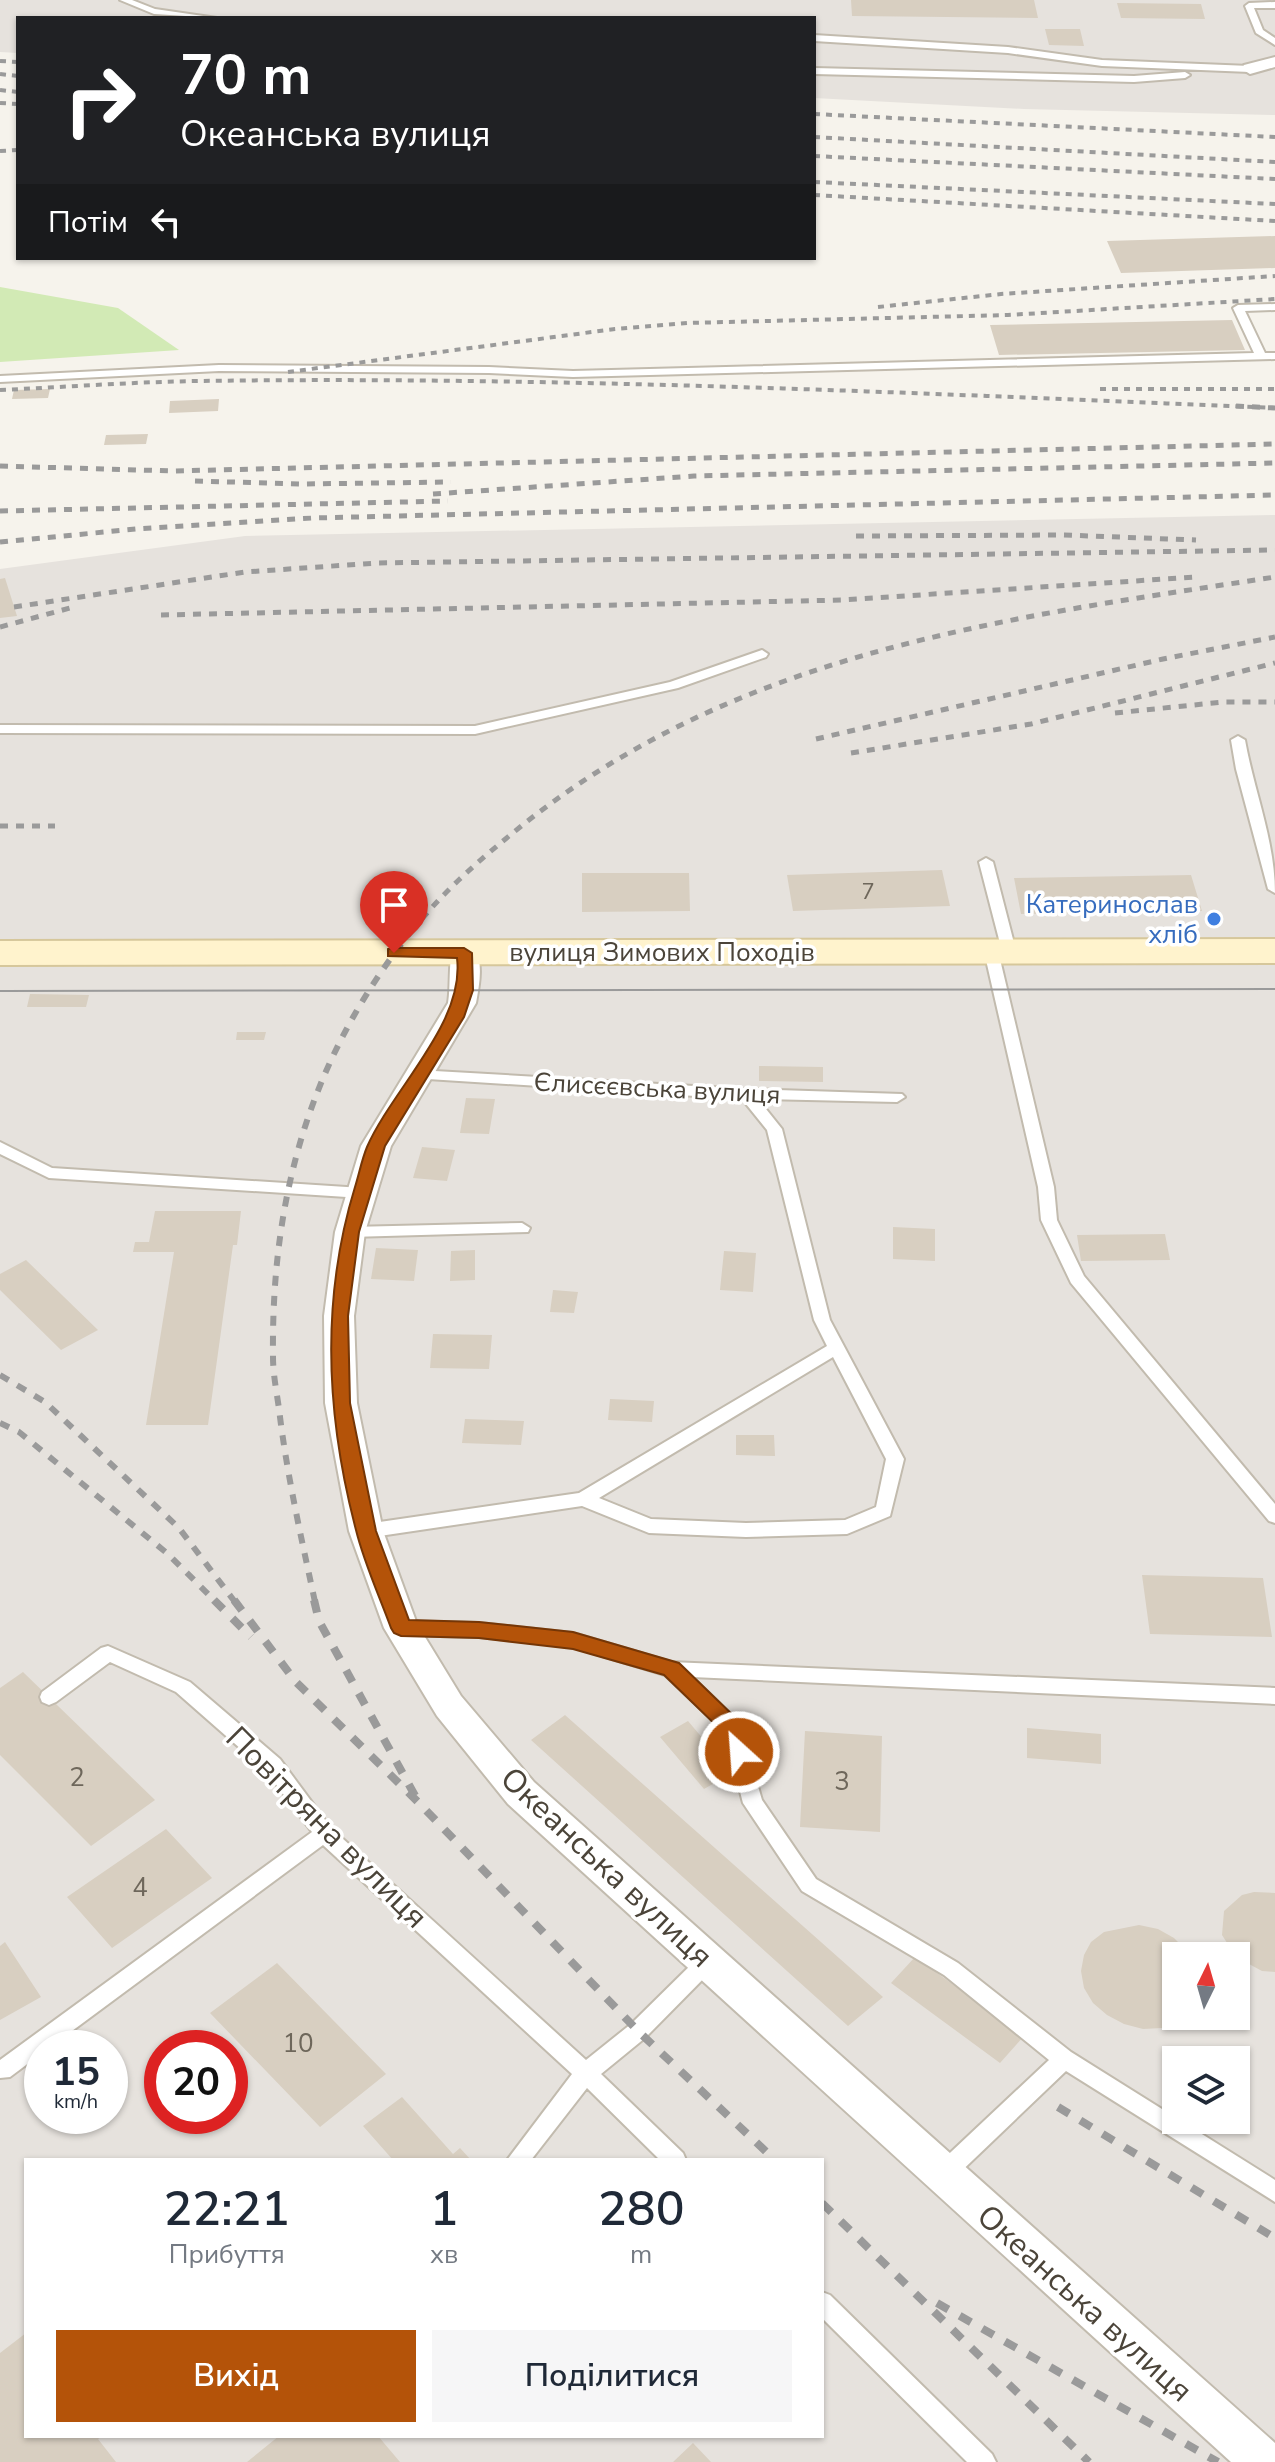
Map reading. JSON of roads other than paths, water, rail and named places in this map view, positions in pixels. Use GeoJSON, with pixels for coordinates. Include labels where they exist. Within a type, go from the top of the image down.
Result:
{"type":"FeatureCollection","features":[{"type":"Feature","properties":{"kind":"main road","name":"вулиця Зимових Походів"},"geometry":{"type":"LineString","coordinates":[[0,953],[1275,951]]}},
{"type":"Feature","properties":{"kind":"street"},"geometry":{"type":"LineString","coordinates":[[1250,69],[1275,62]]}},
{"type":"Feature","properties":{"kind":"street","name":"Океанська вулиця"},"geometry":{"type":"LineString","coordinates":[[464,953],[466,980],[462,1003],[376,1146],[350,1232],[339,1316],[341,1403],[366,1531],[401,1628],[449,1706],[521,1793],[942,2175],[1265,2462]]}},
{"type":"Feature","properties":{"kind":"lane"},"geometry":{"type":"LineString","coordinates":[[124,0],[154,11],[196,16]]}},
{"type":"Feature","properties":{"kind":"lane"},"geometry":{"type":"LineString","coordinates":[[1275,5],[1249,6],[1259,31],[1275,42]]}},
{"type":"Feature","properties":{"kind":"lane"},"geometry":{"type":"LineString","coordinates":[[816,38],[1008,50],[1102,63],[1250,69]]}},
{"type":"Feature","properties":{"kind":"lane"},"geometry":{"type":"LineString","coordinates":[[816,71],[1134,79],[1250,69]]}},
{"type":"Feature","properties":{"kind":"lane"},"geometry":{"type":"LineString","coordinates":[[1261,356],[1238,308],[1275,307]]}},
{"type":"Feature","properties":{"kind":"lane"},"geometry":{"type":"LineString","coordinates":[[0,379],[219,368],[489,370],[573,374],[1275,356]]}},
{"type":"Feature","properties":{"kind":"lane"},"geometry":{"type":"LineString","coordinates":[[0,729],[475,730],[674,685],[762,654]]}},
{"type":"Feature","properties":{"kind":"lane"},"geometry":{"type":"LineString","coordinates":[[1238,740],[1275,889]]}},
{"type":"Feature","properties":{"kind":"lane"},"geometry":{"type":"LineString","coordinates":[[986,862],[1046,1187],[1049,1220],[1077,1279],[1275,1516]]}},
{"type":"Feature","properties":{"kind":"lane","name":"Єлисєєвська вулиця"},"geometry":{"type":"LineString","coordinates":[[417,1075],[746,1094],[897,1097]]}},
{"type":"Feature","properties":{"kind":"lane"},"geometry":{"type":"LineString","coordinates":[[583,1499],[649,1526],[746,1530],[847,1527],[884,1511],[895,1459],[822,1320],[774,1129],[746,1094]]}},
{"type":"Feature","properties":{"kind":"lane"},"geometry":{"type":"LineString","coordinates":[[0,1147],[49,1173],[362,1193]]}},
{"type":"Feature","properties":{"kind":"lane"},"geometry":{"type":"LineString","coordinates":[[350,1232],[522,1228]]}},
{"type":"Feature","properties":{"kind":"lane"},"geometry":{"type":"LineString","coordinates":[[366,1531],[583,1499],[836,1348]]}},
{"type":"Feature","properties":{"kind":"lane"},"geometry":{"type":"LineString","coordinates":[[401,1628],[479,1630],[573,1640],[671,1669],[1275,1696]]}},
{"type":"Feature","properties":{"kind":"lane","name":"Повітряна вулиця"},"geometry":{"type":"LineString","coordinates":[[49,1697],[108,1653],[183,1687],[273,1765],[324,1834],[586,2073],[673,2158]]}},
{"type":"Feature","properties":{"kind":"lane"},"geometry":{"type":"LineString","coordinates":[[671,1669],[732,1727],[753,1803],[809,1885],[951,1969],[1064,2059],[1275,2192]]}},
{"type":"Feature","properties":{"kind":"lane"},"geometry":{"type":"LineString","coordinates":[[3,2070],[324,1834]]}},
{"type":"Feature","properties":{"kind":"lane"},"geometry":{"type":"LineString","coordinates":[[520,2158],[586,2073],[638,2031],[707,1962]]}},
{"type":"Feature","properties":{"kind":"lane"},"geometry":{"type":"LineString","coordinates":[[942,2175],[1064,2059]]}},
{"type":"Feature","properties":{"kind":"lane"},"geometry":{"type":"LineString","coordinates":[[824,2305],[984,2462]]}},
{"type":"Feature","properties":{"kind":"lane"},"geometry":{"type":"LineString","coordinates":[[1265,2462],[1275,2455]]}},
{"type":"Feature","properties":{"kind":"tram line"},"geometry":{"type":"LineString","coordinates":[[0,991],[1275,989]]}},
{"type":"Feature","properties":{"kind":"railway"},"geometry":{"type":"LineString","coordinates":[[0,61],[16,62]]}},
{"type":"Feature","properties":{"kind":"railway"},"geometry":{"type":"LineString","coordinates":[[0,74],[16,76]]}},
{"type":"Feature","properties":{"kind":"railway"},"geometry":{"type":"LineString","coordinates":[[0,90],[16,92]]}},
{"type":"Feature","properties":{"kind":"railway"},"geometry":{"type":"LineString","coordinates":[[0,103],[16,104]]}},
{"type":"Feature","properties":{"kind":"railway"},"geometry":{"type":"LineString","coordinates":[[816,114],[1275,137]]}},
{"type":"Feature","properties":{"kind":"railway"},"geometry":{"type":"LineString","coordinates":[[816,137],[1275,162]]}},
{"type":"Feature","properties":{"kind":"railway"},"geometry":{"type":"LineString","coordinates":[[0,151],[16,150]]}},
{"type":"Feature","properties":{"kind":"railway"},"geometry":{"type":"LineString","coordinates":[[816,156],[1275,179]]}},
{"type":"Feature","properties":{"kind":"railway"},"geometry":{"type":"LineString","coordinates":[[816,182],[1275,204]]}},
{"type":"Feature","properties":{"kind":"railway"},"geometry":{"type":"LineString","coordinates":[[816,195],[1275,221]]}},
{"type":"Feature","properties":{"kind":"railway"},"geometry":{"type":"LineString","coordinates":[[878,307],[1001,294],[1275,276]]}},
{"type":"Feature","properties":{"kind":"railway"},"geometry":{"type":"LineString","coordinates":[[288,372],[615,329],[687,323],[1008,315],[1275,299]]}},
{"type":"Feature","properties":{"kind":"railway"},"geometry":{"type":"LineString","coordinates":[[0,390],[199,381],[468,381],[737,387],[1275,408],[1236,406]]}},
{"type":"Feature","properties":{"kind":"railway"},"geometry":{"type":"LineString","coordinates":[[1100,389],[1275,389]]}},
{"type":"Feature","properties":{"kind":"railway"},"geometry":{"type":"LineString","coordinates":[[0,466],[174,471],[1275,444]]}},
{"type":"Feature","properties":{"kind":"railway"},"geometry":{"type":"LineString","coordinates":[[433,494],[694,476],[1275,463]]}},
{"type":"Feature","properties":{"kind":"railway"},"geometry":{"type":"LineString","coordinates":[[195,481],[302,484],[451,482]]}},
{"type":"Feature","properties":{"kind":"railway"},"geometry":{"type":"LineString","coordinates":[[0,542],[136,529],[313,518],[1275,495]]}},
{"type":"Feature","properties":{"kind":"railway"},"geometry":{"type":"LineString","coordinates":[[0,511],[448,501]]}},
{"type":"Feature","properties":{"kind":"railway"},"geometry":{"type":"LineString","coordinates":[[856,536],[1064,535],[1196,540]]}},
{"type":"Feature","properties":{"kind":"railway"},"geometry":{"type":"LineString","coordinates":[[14,607],[245,572],[377,563],[1275,550]]}},
{"type":"Feature","properties":{"kind":"railway"},"geometry":{"type":"LineString","coordinates":[[161,615],[842,600],[1196,577]]}},
{"type":"Feature","properties":{"kind":"railway"},"geometry":{"type":"LineString","coordinates":[[412,931],[451,887],[525,823],[610,764],[698,717],[789,680],[882,650],[1076,608],[1275,577]]}},
{"type":"Feature","properties":{"kind":"railway"},"geometry":{"type":"LineString","coordinates":[[0,627],[70,608]]}},
{"type":"Feature","properties":{"kind":"railway"},"geometry":{"type":"LineString","coordinates":[[816,739],[1163,659],[1275,637]]}},
{"type":"Feature","properties":{"kind":"railway"},"geometry":{"type":"LineString","coordinates":[[851,753],[1031,724],[1275,663]]}},
{"type":"Feature","properties":{"kind":"railway"},"geometry":{"type":"LineString","coordinates":[[1115,713],[1223,702],[1275,702]]}},
{"type":"Feature","properties":{"kind":"railway"},"geometry":{"type":"LineString","coordinates":[[0,826],[55,826]]}},
{"type":"Feature","properties":{"kind":"railway"},"geometry":{"type":"LineString","coordinates":[[315,1602],[291,1487],[274,1372],[274,1297],[280,1240],[304,1130],[323,1078],[348,1027],[378,977],[413,929]]}},
{"type":"Feature","properties":{"kind":"railway"},"geometry":{"type":"LineString","coordinates":[[0,1375],[45,1402],[179,1528],[235,1602]]}},
{"type":"Feature","properties":{"kind":"railway"},"geometry":{"type":"LineString","coordinates":[[0,1423],[19,1432],[168,1554],[251,1637]]}},
{"type":"Feature","properties":{"kind":"railway"},"geometry":{"type":"LineString","coordinates":[[234,1600],[296,1682],[419,1803]]}},
{"type":"Feature","properties":{"kind":"railway"},"geometry":{"type":"LineString","coordinates":[[314,1600],[319,1621],[419,1803]]}},
{"type":"Feature","properties":{"kind":"railway"},"geometry":{"type":"LineString","coordinates":[[419,1803],[638,2031],[773,2158]]}},
{"type":"Feature","properties":{"kind":"railway"},"geometry":{"type":"LineString","coordinates":[[1058,2107],[1275,2238]]}},
{"type":"Feature","properties":{"kind":"railway"},"geometry":{"type":"LineString","coordinates":[[824,2205],[1089,2462]]}},
{"type":"Feature","properties":{"kind":"railway"},"geometry":{"type":"LineString","coordinates":[[937,2303],[1218,2462]]}},
{"type":"Feature","properties":{"kind":"place","name":"Катеринослав хліб"},"geometry":{"type":"Point","coordinates":[1214,919]}}]}
